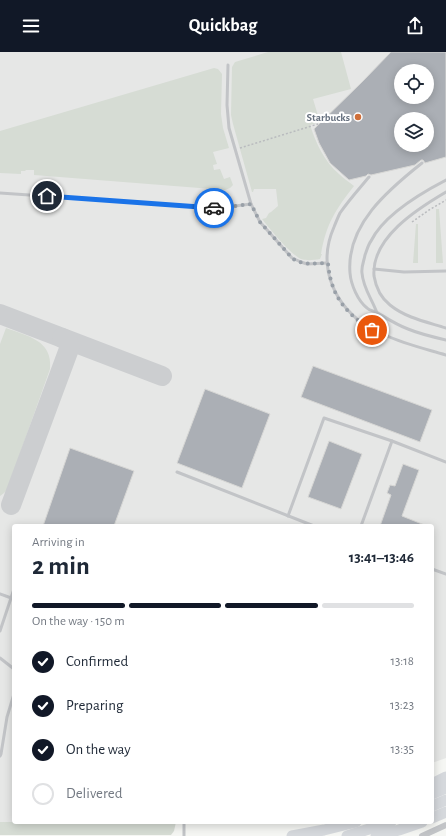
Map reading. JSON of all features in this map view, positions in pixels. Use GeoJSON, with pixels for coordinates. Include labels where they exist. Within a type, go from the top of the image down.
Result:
{"type":"FeatureCollection","features":[{"type":"Feature","properties":{"kind":"highway"},"geometry":{"type":"LineString","coordinates":[[434,783],[446,777]]}},
{"type":"Feature","properties":{"kind":"highway"},"geometry":{"type":"LineString","coordinates":[[434,793],[446,788]]}},
{"type":"Feature","properties":{"kind":"highway"},"geometry":{"type":"LineString","coordinates":[[434,805],[446,800]]}},
{"type":"Feature","properties":{"kind":"highway"},"geometry":{"type":"LineString","coordinates":[[434,817],[446,812]]}},
{"type":"Feature","properties":{"kind":"highway"},"geometry":{"type":"LineString","coordinates":[[308,833],[320,824]]}},
{"type":"Feature","properties":{"kind":"highway"},"geometry":{"type":"LineString","coordinates":[[292,836],[347,824]]}},
{"type":"Feature","properties":{"kind":"highway"},"geometry":{"type":"LineString","coordinates":[[347,836],[385,824]]}},
{"type":"Feature","properties":{"kind":"highway"},"geometry":{"type":"LineString","coordinates":[[376,836],[416,824]]}},
{"type":"Feature","properties":{"kind":"street"},"geometry":{"type":"LineString","coordinates":[[422,836],[430,834],[446,825]]}},
{"type":"Feature","properties":{"kind":"lane"},"geometry":{"type":"LineString","coordinates":[[228,64],[227,105],[229,128],[251,204],[260,222],[292,258],[307,264],[328,263]]}},
{"type":"Feature","properties":{"kind":"lane"},"geometry":{"type":"LineString","coordinates":[[422,163],[385,195],[363,222],[351,250],[349,265],[350,278],[353,288],[368,309],[377,312],[408,329],[446,340]]}},
{"type":"Feature","properties":{"kind":"lane"},"geometry":{"type":"LineString","coordinates":[[369,177],[350,199],[340,214],[331,233],[327,248],[330,278],[334,290],[342,304],[352,316],[372,330],[393,339],[446,355]]}},
{"type":"Feature","properties":{"kind":"lane"},"geometry":{"type":"LineString","coordinates":[[377,312],[362,279],[364,260],[371,241],[386,221],[409,202],[446,180]]}},
{"type":"Feature","properties":{"kind":"lane"},"geometry":{"type":"LineString","coordinates":[[0,192],[219,208],[251,204]]}},
{"type":"Feature","properties":{"kind":"lane"},"geometry":{"type":"LineString","coordinates":[[446,192],[411,215],[397,228],[386,240],[380,250],[374,269],[375,284],[379,292],[390,305],[413,318],[446,328]]}},
{"type":"Feature","properties":{"kind":"lane"},"geometry":{"type":"LineString","coordinates":[[374,269],[404,272],[446,271]]}},
{"type":"Feature","properties":{"kind":"lane"},"geometry":{"type":"LineString","coordinates":[[288,516],[324,418],[392,441],[446,462]]}},
{"type":"Feature","properties":{"kind":"lane"},"geometry":{"type":"LineString","coordinates":[[362,524],[392,441]]}},
{"type":"Feature","properties":{"kind":"lane"},"geometry":{"type":"LineString","coordinates":[[177,472],[309,524]]}},
{"type":"Feature","properties":{"kind":"lane"},"geometry":{"type":"LineString","coordinates":[[434,571],[446,574]]}},
{"type":"Feature","properties":{"kind":"lane"},"geometry":{"type":"LineString","coordinates":[[0,594],[12,598],[0,631]]}},
{"type":"Feature","properties":{"kind":"lane"},"geometry":{"type":"LineString","coordinates":[[0,658],[12,667]]}},
{"type":"Feature","properties":{"kind":"lane"},"geometry":{"type":"LineString","coordinates":[[0,756],[7,717],[12,701]]}},
{"type":"Feature","properties":{"kind":"lane"},"geometry":{"type":"LineString","coordinates":[[184,824],[184,836]]}},
{"type":"Feature","properties":{"kind":"path"},"geometry":{"type":"LineString","coordinates":[[235,150],[318,124]]}},
{"type":"Feature","properties":{"kind":"path"},"geometry":{"type":"LineString","coordinates":[[412,222],[446,200]]}},
{"type":"Feature","properties":{"kind":"shaded area"},"geometry":{"type":"Polygon","coordinates":[[[0,52],[446,52],[446,758],[434,762],[434,524],[12,524],[12,822],[0,822],[0,52]]]}},
{"type":"Feature","properties":{"kind":"shaded area"},"geometry":{"type":"Polygon","coordinates":[[[268,52],[341,52],[351,89],[313,99],[320,122],[310,125],[318,145],[325,158],[334,169],[354,186],[342,202],[329,225],[320,259],[306,260],[296,256],[262,219],[266,218],[269,213],[278,206],[276,189],[254,189],[252,192],[233,124],[231,115],[232,67],[235,62],[268,52]]]}},
{"type":"Feature","properties":{"kind":"shaded area"},"geometry":{"type":"Polygon","coordinates":[[[214,68],[218,69],[222,74],[221,114],[223,128],[229,148],[213,152],[217,164],[213,165],[214,170],[220,169],[224,179],[230,177],[233,185],[230,188],[225,190],[34,175],[34,170],[21,171],[21,174],[0,173],[0,131],[214,68]]]}},
{"type":"Feature","properties":{"kind":"shaded area"},"geometry":{"type":"Polygon","coordinates":[[[436,209],[439,209],[443,263],[436,263],[436,209]]]}},
{"type":"Feature","properties":{"kind":"shaded area"},"geometry":{"type":"Polygon","coordinates":[[[416,224],[418,224],[418,263],[413,263],[416,224]]]}},
{"type":"Feature","properties":{"kind":"shaded area"},"geometry":{"type":"Polygon","coordinates":[[[6,328],[30,337],[43,345],[50,359],[50,369],[7,490],[0,496],[0,344],[6,328]]]}},
{"type":"Feature","properties":{"kind":"shaded area"},"geometry":{"type":"Polygon","coordinates":[[[0,822],[12,822],[12,824],[176,824],[174,831],[171,835],[0,835],[0,822]]]}},
{"type":"Feature","properties":{"kind":"building"},"geometry":{"type":"Polygon","coordinates":[[[391,52],[446,52],[446,157],[425,163],[421,160],[415,165],[371,175],[368,174],[366,176],[349,180],[330,163],[319,143],[314,129],[391,52]]]}},
{"type":"Feature","properties":{"kind":"building"},"geometry":{"type":"Polygon","coordinates":[[[313,366],[432,410],[420,442],[301,397],[313,366]]]}},
{"type":"Feature","properties":{"kind":"building"},"geometry":{"type":"Polygon","coordinates":[[[205,389],[270,414],[242,488],[177,463],[205,389]]]}},
{"type":"Feature","properties":{"kind":"building"},"geometry":{"type":"Polygon","coordinates":[[[329,441],[362,454],[341,509],[308,497],[329,441]]]}},
{"type":"Feature","properties":{"kind":"building"},"geometry":{"type":"Polygon","coordinates":[[[70,448],[134,471],[115,524],[44,524],[70,448]]]}},
{"type":"Feature","properties":{"kind":"building"},"geometry":{"type":"Polygon","coordinates":[[[403,464],[419,470],[402,516],[422,524],[381,524],[391,495],[387,493],[390,485],[395,486],[403,464]]]}},
{"type":"Feature","properties":{"kind":"taxiway"},"geometry":{"type":"LineString","coordinates":[[0,314],[162,376]]}},
{"type":"Feature","properties":{"kind":"taxiway"},"geometry":{"type":"LineString","coordinates":[[11,505],[69,349],[68,342],[62,338]]}},
{"type":"Feature","properties":{"kind":"way so far"},"geometry":{"type":"LineString","coordinates":[[214,208],[251,204],[260,222],[292,258],[307,264],[328,263],[330,278],[334,290],[342,304],[352,316],[372,330]]}},
{"type":"Feature","properties":{"kind":"place","name":"Starbucks"},"geometry":{"type":"Point","coordinates":[358,117]}},
{"type":"Feature","properties":{"kind":"route"},"geometry":{"type":"LineString","coordinates":[[47,196],[214,208]]}}]}
